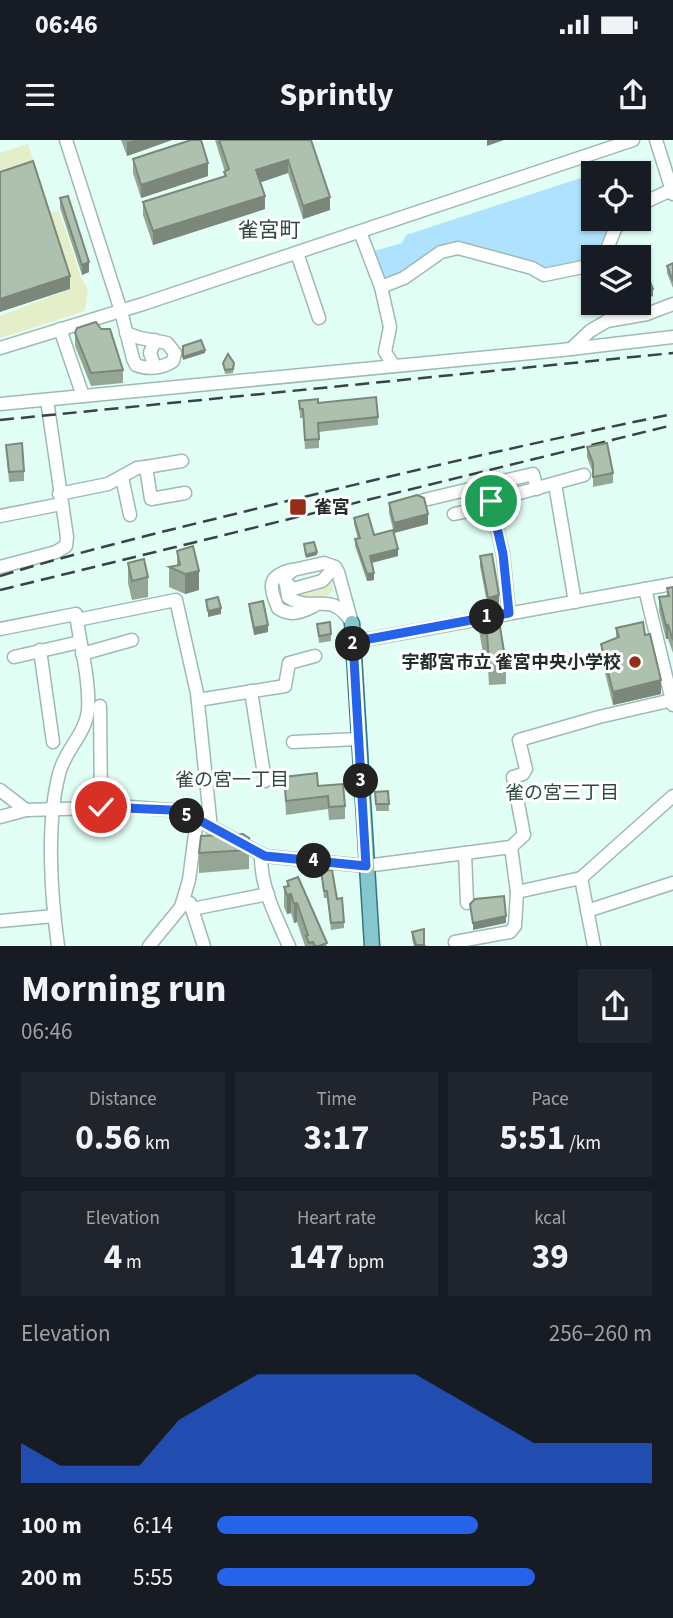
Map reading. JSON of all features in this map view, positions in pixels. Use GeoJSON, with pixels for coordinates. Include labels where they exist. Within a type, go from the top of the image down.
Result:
{"type":"FeatureCollection","features":[{"type":"Feature","properties":{"kind":"main road"},"geometry":{"type":"LineString","coordinates":[[352,623],[372,946]]}},
{"type":"Feature","properties":{"kind":"street"},"geometry":{"type":"LineString","coordinates":[[66,140],[121,311],[126,333],[133,359],[136,365],[155,368],[170,364],[175,358],[175,353],[167,342],[126,333]]}},
{"type":"Feature","properties":{"kind":"street"},"geometry":{"type":"LineString","coordinates":[[0,348],[121,311],[633,140]]}},
{"type":"Feature","properties":{"kind":"street"},"geometry":{"type":"LineString","coordinates":[[651,200],[673,190],[656,140]]}},
{"type":"Feature","properties":{"kind":"street"},"geometry":{"type":"LineString","coordinates":[[360,232],[381,286],[390,327],[386,352],[394,366]]}},
{"type":"Feature","properties":{"kind":"street"},"geometry":{"type":"LineString","coordinates":[[381,286],[404,278],[441,252],[458,248],[532,268],[544,275],[581,267]]}},
{"type":"Feature","properties":{"kind":"street"},"geometry":{"type":"LineString","coordinates":[[297,253],[318,318]]}},
{"type":"Feature","properties":{"kind":"street"},"geometry":{"type":"LineString","coordinates":[[571,349],[590,331],[607,321],[647,314],[673,304]]}},
{"type":"Feature","properties":{"kind":"street"},"geometry":{"type":"LineString","coordinates":[[61,329],[83,396]]}},
{"type":"Feature","properties":{"kind":"street"},"geometry":{"type":"LineString","coordinates":[[0,404],[673,337]]}},
{"type":"Feature","properties":{"kind":"street"},"geometry":{"type":"LineString","coordinates":[[133,359],[132,351],[138,341],[150,340]]}},
{"type":"Feature","properties":{"kind":"street"},"geometry":{"type":"LineString","coordinates":[[150,340],[150,353],[155,368]]}},
{"type":"Feature","properties":{"kind":"street"},"geometry":{"type":"LineString","coordinates":[[1,563],[56,552],[66,545],[47,400]]}},
{"type":"Feature","properties":{"kind":"street"},"geometry":{"type":"LineString","coordinates":[[0,516],[108,484],[137,468],[182,461]]}},
{"type":"Feature","properties":{"kind":"street"},"geometry":{"type":"LineString","coordinates":[[145,467],[151,499],[185,493]]}},
{"type":"Feature","properties":{"kind":"street"},"geometry":{"type":"LineString","coordinates":[[424,500],[533,474],[537,489]]}},
{"type":"Feature","properties":{"kind":"street"},"geometry":{"type":"LineString","coordinates":[[454,514],[584,475]]}},
{"type":"Feature","properties":{"kind":"street"},"geometry":{"type":"LineString","coordinates":[[122,477],[130,515]]}},
{"type":"Feature","properties":{"kind":"street"},"geometry":{"type":"LineString","coordinates":[[487,484],[503,554],[509,613]]}},
{"type":"Feature","properties":{"kind":"street"},"geometry":{"type":"LineString","coordinates":[[555,484],[575,602]]}},
{"type":"Feature","properties":{"kind":"street"},"geometry":{"type":"LineString","coordinates":[[338,572],[336,596],[324,604],[295,613],[278,608],[273,589],[277,574],[324,563],[338,572],[352,623]]}},
{"type":"Feature","properties":{"kind":"street"},"geometry":{"type":"LineString","coordinates":[[293,570],[285,577],[289,597],[293,601],[338,606],[352,623]]}},
{"type":"Feature","properties":{"kind":"street"},"geometry":{"type":"LineString","coordinates":[[285,582],[293,589],[322,581],[338,572]]}},
{"type":"Feature","properties":{"kind":"street"},"geometry":{"type":"LineString","coordinates":[[353,642],[673,584]]}},
{"type":"Feature","properties":{"kind":"street"},"geometry":{"type":"LineString","coordinates":[[0,817],[26,810],[101,807],[171,810],[197,819],[265,856],[366,866],[511,847],[524,835],[513,777],[523,774],[526,769],[519,740],[599,717],[673,703],[645,589]]}},
{"type":"Feature","properties":{"kind":"street"},"geometry":{"type":"LineString","coordinates":[[76,620],[176,600],[198,700],[211,828]]}},
{"type":"Feature","properties":{"kind":"street"},"geometry":{"type":"LineString","coordinates":[[0,629],[76,614],[88,713],[59,773],[53,811],[54,916],[58,946]]}},
{"type":"Feature","properties":{"kind":"street"},"geometry":{"type":"LineString","coordinates":[[14,657],[40,650],[81,648],[132,640]]}},
{"type":"Feature","properties":{"kind":"street"},"geometry":{"type":"LineString","coordinates":[[40,650],[53,742]]}},
{"type":"Feature","properties":{"kind":"street"},"geometry":{"type":"LineString","coordinates":[[198,700],[285,686],[289,663],[314,656]]}},
{"type":"Feature","properties":{"kind":"street"},"geometry":{"type":"LineString","coordinates":[[251,691],[265,780]]}},
{"type":"Feature","properties":{"kind":"street"},"geometry":{"type":"LineString","coordinates":[[100,706],[101,807]]}},
{"type":"Feature","properties":{"kind":"street"},"geometry":{"type":"LineString","coordinates":[[293,742],[359,739]]}},
{"type":"Feature","properties":{"kind":"street"},"geometry":{"type":"LineString","coordinates":[[0,790],[26,810]]}},
{"type":"Feature","properties":{"kind":"street"},"geometry":{"type":"LineString","coordinates":[[517,891],[580,878],[673,796]]}},
{"type":"Feature","properties":{"kind":"street"},"geometry":{"type":"LineString","coordinates":[[149,946],[181,907],[186,893],[197,819]]}},
{"type":"Feature","properties":{"kind":"street"},"geometry":{"type":"LineString","coordinates":[[455,942],[510,932],[515,926],[517,891],[511,847]]}},
{"type":"Feature","properties":{"kind":"street"},"geometry":{"type":"LineString","coordinates":[[465,853],[467,904]]}},
{"type":"Feature","properties":{"kind":"street"},"geometry":{"type":"LineString","coordinates":[[261,854],[261,870],[268,894],[289,946]]}},
{"type":"Feature","properties":{"kind":"street"},"geometry":{"type":"LineString","coordinates":[[580,878],[594,946]]}},
{"type":"Feature","properties":{"kind":"street"},"geometry":{"type":"LineString","coordinates":[[587,911],[673,883]]}},
{"type":"Feature","properties":{"kind":"street"},"geometry":{"type":"LineString","coordinates":[[186,893],[204,946]]}},
{"type":"Feature","properties":{"kind":"street"},"geometry":{"type":"LineString","coordinates":[[192,909],[268,894]]}},
{"type":"Feature","properties":{"kind":"street"},"geometry":{"type":"LineString","coordinates":[[0,921],[54,916]]}},
{"type":"Feature","properties":{"kind":"green space"},"geometry":{"type":"Polygon","coordinates":[[[28,144],[50,212],[59,211],[81,277],[88,289],[85,311],[0,338],[0,316],[70,289],[34,174],[0,184],[0,153],[28,144]]]}},
{"type":"Feature","properties":{"kind":"green space"},"geometry":{"type":"Polygon","coordinates":[[[332,579],[333,590],[327,596],[295,595],[325,585],[332,579]]]}},
{"type":"Feature","properties":{"kind":"water"},"geometry":{"type":"Polygon","coordinates":[[[581,178],[581,231],[609,231],[603,245],[581,245],[581,261],[548,271],[534,262],[469,246],[383,282],[374,251],[402,243],[406,235],[581,178]]]}},
{"type":"Feature","properties":{"kind":"building"},"geometry":{"type":"Polygon","coordinates":[[[191,140],[201,140],[208,163],[141,185],[133,159],[191,140]]]}},
{"type":"Feature","properties":{"kind":"building"},"geometry":{"type":"Polygon","coordinates":[[[219,140],[311,140],[330,197],[303,206],[288,160],[256,170],[265,196],[153,231],[143,202],[226,176],[224,172],[229,169],[219,140]]]}},
{"type":"Feature","properties":{"kind":"building"},"geometry":{"type":"Polygon","coordinates":[[[33,161],[70,276],[0,299],[0,172],[33,161]]]}},
{"type":"Feature","properties":{"kind":"building"},"geometry":{"type":"Polygon","coordinates":[[[68,196],[89,262],[82,265],[60,198],[68,196]]]}},
{"type":"Feature","properties":{"kind":"building"},"geometry":{"type":"Polygon","coordinates":[[[673,263],[673,281],[667,266],[673,263]]]}},
{"type":"Feature","properties":{"kind":"building"},"geometry":{"type":"Polygon","coordinates":[[[96,322],[101,329],[110,329],[123,370],[91,373],[75,333],[77,328],[96,322]]]}},
{"type":"Feature","properties":{"kind":"building"},"geometry":{"type":"Polygon","coordinates":[[[201,340],[205,350],[183,357],[183,346],[201,340]]]}},
{"type":"Feature","properties":{"kind":"building"},"geometry":{"type":"Polygon","coordinates":[[[228,354],[234,363],[233,369],[225,370],[223,363],[228,354]]]}},
{"type":"Feature","properties":{"kind":"building"},"geometry":{"type":"Polygon","coordinates":[[[376,397],[378,417],[318,423],[319,439],[305,440],[303,409],[300,409],[299,401],[318,399],[318,403],[376,397]]]}},
{"type":"Feature","properties":{"kind":"building"},"geometry":{"type":"Polygon","coordinates":[[[22,443],[24,471],[9,472],[6,445],[22,443]]]}},
{"type":"Feature","properties":{"kind":"building"},"geometry":{"type":"Polygon","coordinates":[[[607,443],[613,473],[593,477],[593,463],[587,447],[607,443]]]}},
{"type":"Feature","properties":{"kind":"building"},"geometry":{"type":"Polygon","coordinates":[[[417,495],[424,498],[428,514],[394,523],[389,503],[417,495]]]}},
{"type":"Feature","properties":{"kind":"building"},"geometry":{"type":"Polygon","coordinates":[[[368,514],[374,535],[393,530],[398,549],[370,556],[374,573],[367,574],[355,539],[360,538],[354,518],[368,514]]]}},
{"type":"Feature","properties":{"kind":"building"},"geometry":{"type":"Polygon","coordinates":[[[314,542],[317,552],[306,555],[304,544],[314,542]]]}},
{"type":"Feature","properties":{"kind":"building"},"geometry":{"type":"Polygon","coordinates":[[[193,546],[199,571],[185,574],[169,567],[180,565],[177,551],[193,546]]]}},
{"type":"Feature","properties":{"kind":"building"},"geometry":{"type":"Polygon","coordinates":[[[492,554],[499,595],[488,598],[480,556],[492,554]]]}},
{"type":"Feature","properties":{"kind":"building"},"geometry":{"type":"Polygon","coordinates":[[[144,559],[148,577],[132,581],[128,563],[144,559]]]}},
{"type":"Feature","properties":{"kind":"building"},"geometry":{"type":"Polygon","coordinates":[[[673,587],[673,640],[668,625],[666,626],[659,597],[669,596],[667,588],[673,587]]]}},
{"type":"Feature","properties":{"kind":"building"},"geometry":{"type":"Polygon","coordinates":[[[218,597],[221,608],[208,611],[206,600],[218,597]]]}},
{"type":"Feature","properties":{"kind":"building"},"geometry":{"type":"Polygon","coordinates":[[[263,601],[268,625],[254,628],[249,604],[263,601]]]}},
{"type":"Feature","properties":{"kind":"building"},"geometry":{"type":"Polygon","coordinates":[[[497,608],[506,664],[489,665],[487,633],[483,634],[479,611],[497,608]]]}},
{"type":"Feature","properties":{"kind":"building"},"geometry":{"type":"Polygon","coordinates":[[[330,622],[331,634],[319,636],[317,624],[330,622]]]}},
{"type":"Feature","properties":{"kind":"building"},"geometry":{"type":"Polygon","coordinates":[[[643,622],[645,635],[650,634],[661,680],[613,692],[601,644],[619,637],[616,628],[643,622]]]}},
{"type":"Feature","properties":{"kind":"building"},"geometry":{"type":"Polygon","coordinates":[[[317,773],[318,786],[343,784],[345,806],[329,807],[328,796],[286,801],[284,777],[317,773]]]}},
{"type":"Feature","properties":{"kind":"building"},"geometry":{"type":"Polygon","coordinates":[[[388,791],[389,804],[376,804],[375,792],[388,791]]]}},
{"type":"Feature","properties":{"kind":"building"},"geometry":{"type":"Polygon","coordinates":[[[243,834],[249,838],[249,850],[199,853],[201,836],[243,834]]]}},
{"type":"Feature","properties":{"kind":"building"},"geometry":{"type":"Polygon","coordinates":[[[332,870],[337,899],[342,898],[344,922],[331,923],[327,891],[324,891],[321,871],[332,870]]]}},
{"type":"Feature","properties":{"kind":"building"},"geometry":{"type":"Polygon","coordinates":[[[298,877],[327,943],[319,946],[315,946],[313,942],[309,943],[297,903],[294,904],[291,894],[287,895],[284,887],[289,886],[287,881],[298,877]]]}},
{"type":"Feature","properties":{"kind":"building"},"geometry":{"type":"Polygon","coordinates":[[[504,896],[506,916],[473,923],[470,904],[475,899],[504,896]]]}},
{"type":"Feature","properties":{"kind":"building"},"geometry":{"type":"Polygon","coordinates":[[[424,929],[424,945],[416,945],[412,932],[424,929]]]}},
{"type":"Feature","properties":{"kind":"railway"},"geometry":{"type":"LineString","coordinates":[[0,420],[673,353]]}},
{"type":"Feature","properties":{"kind":"railway"},"geometry":{"type":"LineString","coordinates":[[0,576],[353,485],[673,414]]}},
{"type":"Feature","properties":{"kind":"railway"},"geometry":{"type":"LineString","coordinates":[[0,590],[673,425]]}},
{"type":"Feature","properties":{"kind":"place","name":"雀宮"},"geometry":{"type":"Point","coordinates":[298,507]}},
{"type":"Feature","properties":{"kind":"place","name":"宇都宮市立 雀宮中央小学校"},"geometry":{"type":"Point","coordinates":[635,662]}},
{"type":"Feature","properties":{"kind":"district","name":"雀宮町"},"geometry":{"type":"Point","coordinates":[269,230]}},
{"type":"Feature","properties":{"kind":"district","name":"雀の宮一丁目"},"geometry":{"type":"Point","coordinates":[232,779]}},
{"type":"Feature","properties":{"kind":"district","name":"雀の宮三丁目"},"geometry":{"type":"Point","coordinates":[562,792]}},
{"type":"Feature","properties":{"kind":"route"},"geometry":{"type":"LineString","coordinates":[[101,807],[171,810],[197,819],[265,856],[366,866],[353,642],[509,613],[503,554],[491,501]]}}]}
